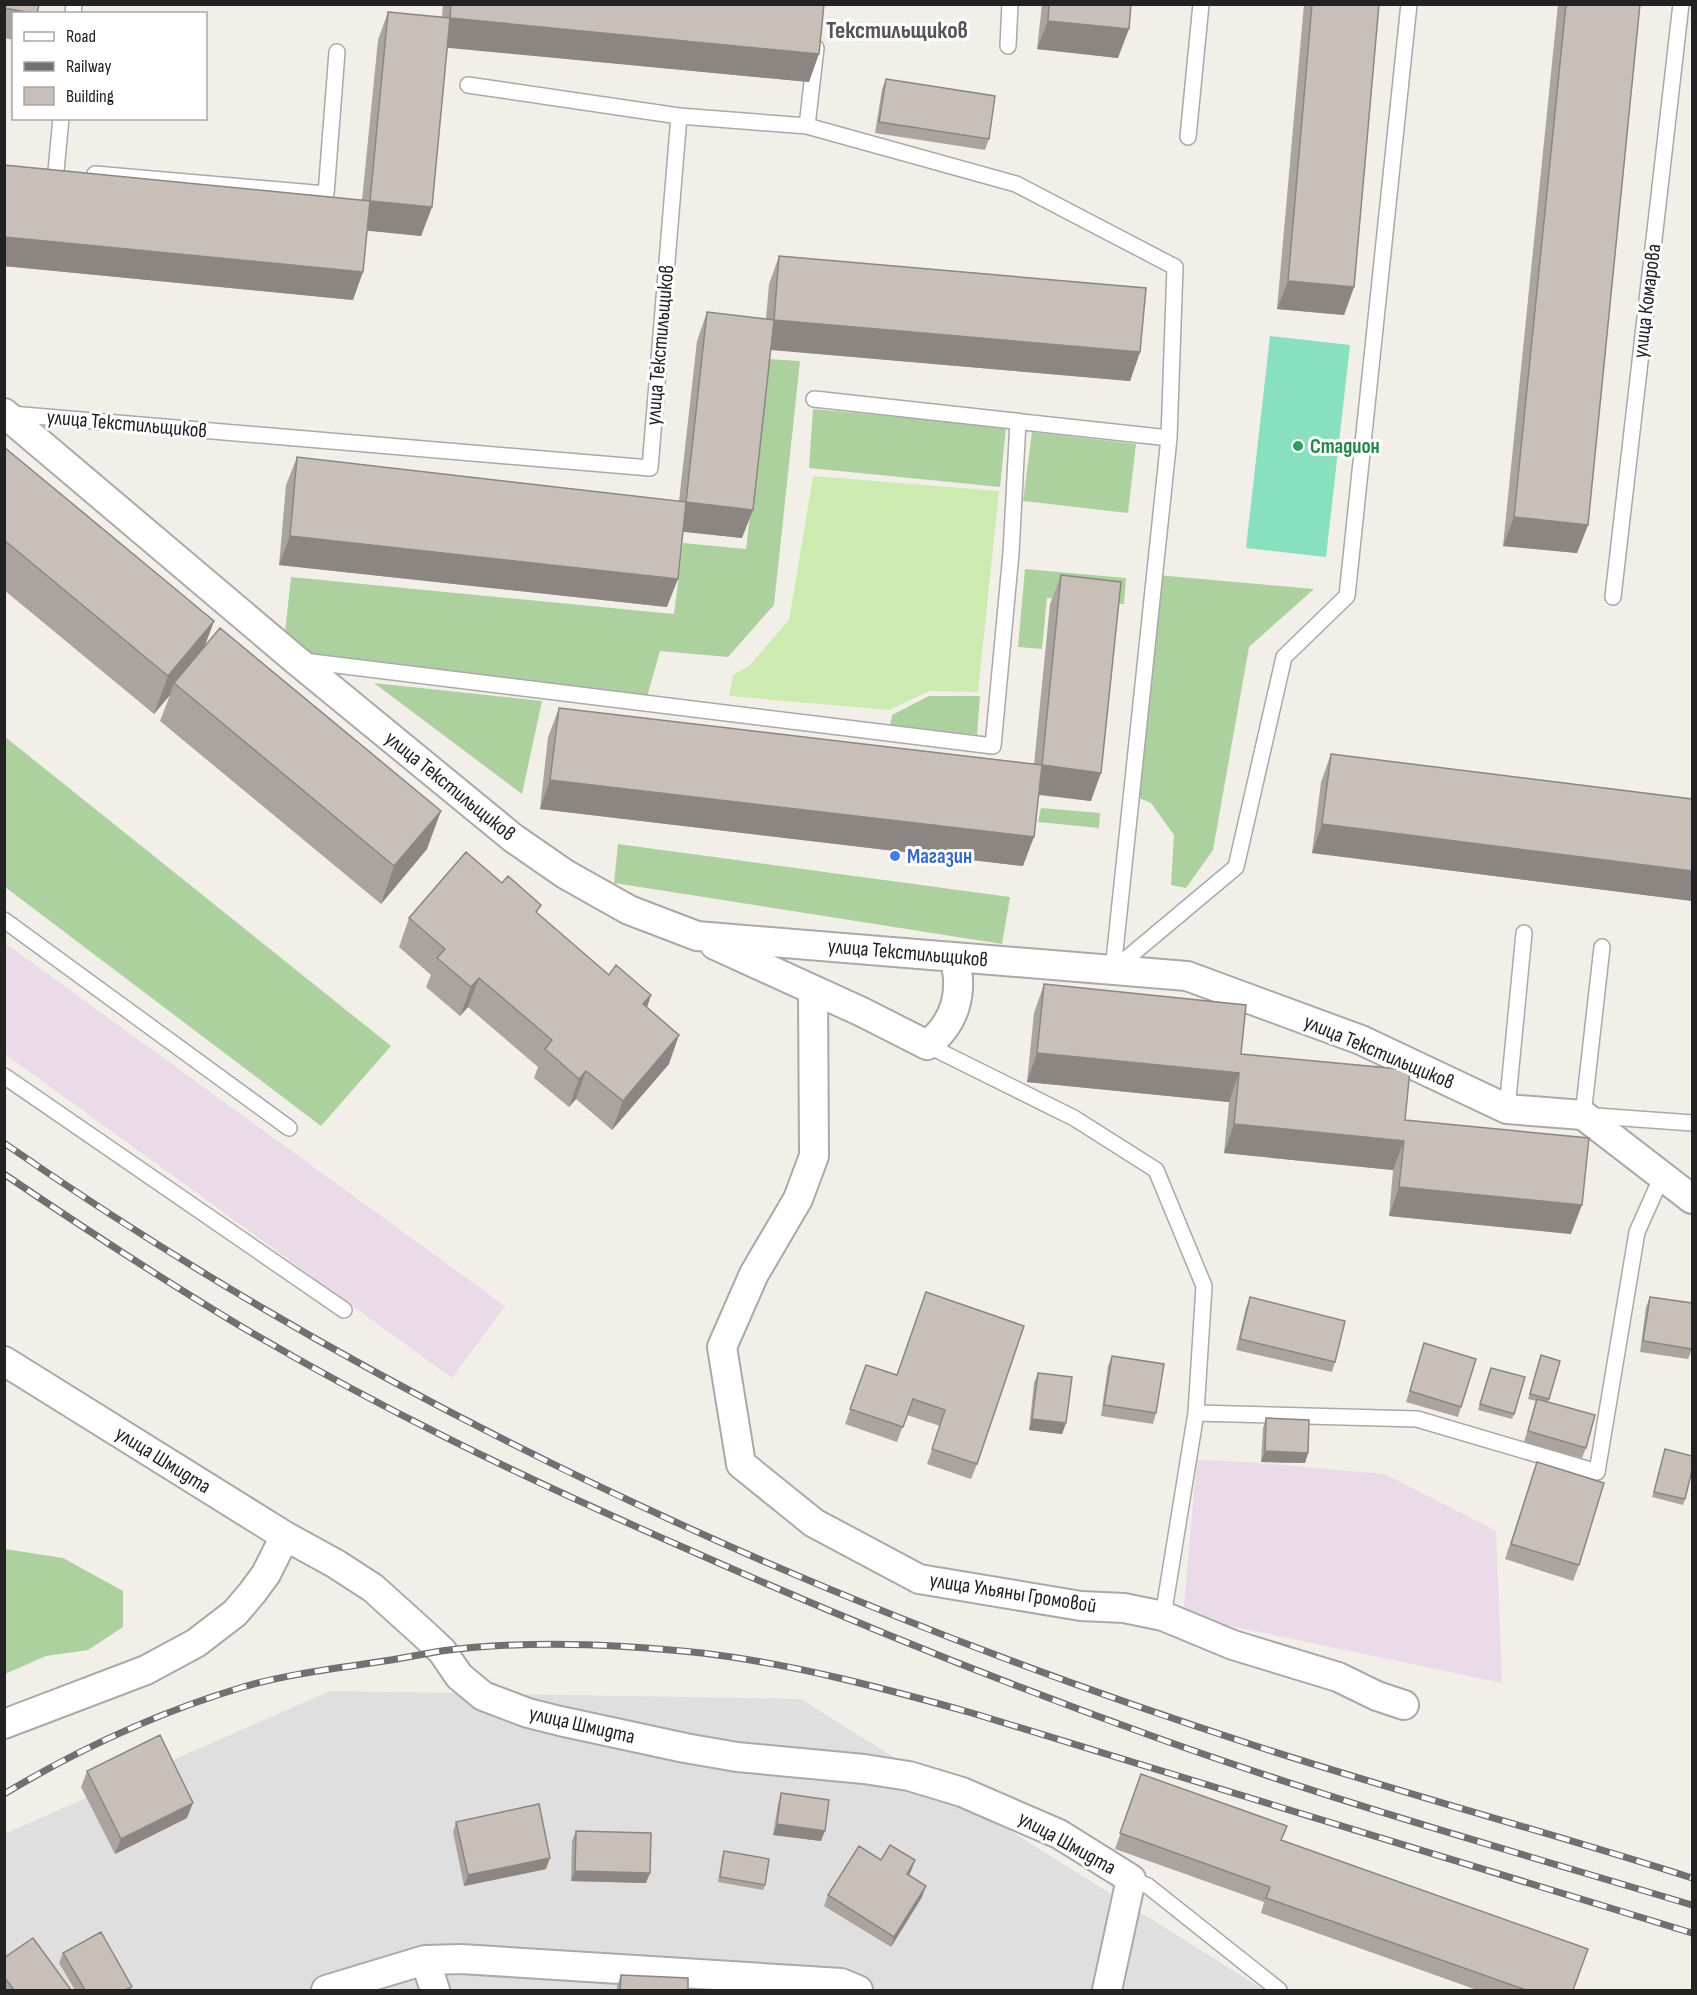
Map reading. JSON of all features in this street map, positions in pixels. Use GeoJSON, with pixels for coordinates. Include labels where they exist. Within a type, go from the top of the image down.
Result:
{"type":"FeatureCollection","features":[{"type":"Feature","properties":{"kind":"street","name":"улица Текстильщиков"},"geometry":{"type":"LineString","coordinates":[[5,413],[296,660],[513,838],[565,874],[629,910],[697,936],[1187,976],[1361,1040],[1507,1109],[1583,1115]]}},
{"type":"Feature","properties":{"kind":"street"},"geometry":{"type":"LineString","coordinates":[[697,936],[927,1045],[946,1027],[956,1007],[959,978],[954,957]]}},
{"type":"Feature","properties":{"kind":"street","name":"улица Ульяны Громовой"},"geometry":{"type":"LineString","coordinates":[[813,990],[814,1156],[798,1199],[754,1274],[722,1347],[741,1464],[814,1523],[919,1579],[1081,1606],[1124,1608],[1162,1616],[1233,1646],[1338,1677],[1377,1696],[1404,1705]]}},
{"type":"Feature","properties":{"kind":"street"},"geometry":{"type":"LineString","coordinates":[[1583,1115],[1692,1199]]}},
{"type":"Feature","properties":{"kind":"street","name":"улица Шмидта"},"geometry":{"type":"LineString","coordinates":[[4,1361],[285,1536],[374,1588],[442,1651],[459,1676],[483,1696],[560,1722],[726,1755],[864,1769],[909,1776],[962,1792],[1059,1834],[1131,1879],[1107,1990]]}},
{"type":"Feature","properties":{"kind":"street"},"geometry":{"type":"LineString","coordinates":[[4,1724],[146,1670],[196,1643],[235,1613],[252,1593],[266,1574],[285,1536]]}},
{"type":"Feature","properties":{"kind":"street"},"geometry":{"type":"LineString","coordinates":[[326,1990],[425,1960],[461,1959],[841,1983],[858,1990]]}},
{"type":"Feature","properties":{"kind":"street"},"geometry":{"type":"LineString","coordinates":[[425,1960],[435,1990]]}},
{"type":"Feature","properties":{"kind":"lane"},"geometry":{"type":"LineString","coordinates":[[1008,46],[1010,4]]}},
{"type":"Feature","properties":{"kind":"lane"},"geometry":{"type":"LineString","coordinates":[[1188,137],[1202,4]]}},
{"type":"Feature","properties":{"kind":"lane"},"geometry":{"type":"LineString","coordinates":[[1113,970],[1236,867],[1284,657],[1347,596],[1409,4]]}},
{"type":"Feature","properties":{"kind":"lane","name":"улица Комарова"},"geometry":{"type":"LineString","coordinates":[[1613,597],[1681,4]]}},
{"type":"Feature","properties":{"kind":"lane"},"geometry":{"type":"LineString","coordinates":[[807,126],[818,39]]}},
{"type":"Feature","properties":{"kind":"lane"},"geometry":{"type":"LineString","coordinates":[[61,120],[62,172],[326,194],[337,51]]}},
{"type":"Feature","properties":{"kind":"lane"},"geometry":{"type":"LineString","coordinates":[[468,85],[679,116],[807,126],[1016,184],[1175,267],[1168,438],[1113,970]]}},
{"type":"Feature","properties":{"kind":"lane","name":"улица Текстильщиков"},"geometry":{"type":"LineString","coordinates":[[5,413],[650,468],[679,116]]}},
{"type":"Feature","properties":{"kind":"lane"},"geometry":{"type":"LineString","coordinates":[[814,399],[1168,438]]}},
{"type":"Feature","properties":{"kind":"lane"},"geometry":{"type":"LineString","coordinates":[[296,660],[993,746],[1011,553],[1018,421]]}},
{"type":"Feature","properties":{"kind":"lane"},"geometry":{"type":"LineString","coordinates":[[4,920],[289,1128]]}},
{"type":"Feature","properties":{"kind":"lane"},"geometry":{"type":"LineString","coordinates":[[1507,1109],[1524,933]]}},
{"type":"Feature","properties":{"kind":"lane"},"geometry":{"type":"LineString","coordinates":[[1583,1115],[1602,947]]}},
{"type":"Feature","properties":{"kind":"lane"},"geometry":{"type":"LineString","coordinates":[[927,1045],[1074,1118],[1156,1170],[1204,1286],[1196,1413],[1162,1616]]}},
{"type":"Feature","properties":{"kind":"lane"},"geometry":{"type":"LineString","coordinates":[[4,1076],[344,1310]]}},
{"type":"Feature","properties":{"kind":"lane","name":"улица Текстильщиков"},"geometry":{"type":"LineString","coordinates":[[1583,1115],[1692,1123]]}},
{"type":"Feature","properties":{"kind":"lane"},"geometry":{"type":"LineString","coordinates":[[1196,1413],[1417,1419],[1597,1472],[1637,1232],[1662,1176]]}},
{"type":"Feature","properties":{"kind":"lane"},"geometry":{"type":"LineString","coordinates":[[1131,1879],[1148,1886],[1279,1990]]}},
{"type":"Feature","properties":{"kind":"shaded area"},"geometry":{"type":"Polygon","coordinates":[[[5,943],[505,1306],[452,1378],[5,1054],[5,943]]]}},
{"type":"Feature","properties":{"kind":"shaded area"},"geometry":{"type":"Polygon","coordinates":[[[1197,1460],[1385,1474],[1496,1531],[1502,1683],[1183,1616],[1197,1460]]]}},
{"type":"Feature","properties":{"kind":"shaded area"},"geometry":{"type":"Polygon","coordinates":[[[330,1691],[801,1699],[1264,1990],[5,1990],[4,1834],[330,1691]]]}},
{"type":"Feature","properties":{"kind":"green space","name":"Стадион"},"geometry":{"type":"Polygon","coordinates":[[[1270,336],[1350,345],[1326,557],[1246,548],[1270,336]]]}},
{"type":"Feature","properties":{"kind":"green space"},"geometry":{"type":"Polygon","coordinates":[[[768,359],[800,361],[774,605],[728,657],[660,651],[647,697],[283,650],[291,577],[674,614],[683,543],[746,549],[768,359]]]}},
{"type":"Feature","properties":{"kind":"green space"},"geometry":{"type":"Polygon","coordinates":[[[813,409],[1006,427],[1000,487],[809,468],[813,409]]]}},
{"type":"Feature","properties":{"kind":"green space"},"geometry":{"type":"Polygon","coordinates":[[[1032,432],[1136,444],[1128,513],[1023,501],[1032,432]]]}},
{"type":"Feature","properties":{"kind":"green space"},"geometry":{"type":"Polygon","coordinates":[[[813,476],[999,491],[978,692],[930,691],[889,710],[729,696],[733,675],[749,666],[789,620],[813,476]]]}},
{"type":"Feature","properties":{"kind":"green space"},"geometry":{"type":"Polygon","coordinates":[[[1025,569],[1126,578],[1124,604],[1047,598],[1042,649],[1018,647],[1025,569]]]}},
{"type":"Feature","properties":{"kind":"green space"},"geometry":{"type":"Polygon","coordinates":[[[1157,575],[1314,589],[1249,647],[1213,850],[1186,888],[1171,885],[1174,835],[1151,803],[1134,796],[1157,575]]]}},
{"type":"Feature","properties":{"kind":"green space"},"geometry":{"type":"Polygon","coordinates":[[[374,683],[542,701],[522,794],[374,683]]]}},
{"type":"Feature","properties":{"kind":"green space"},"geometry":{"type":"Polygon","coordinates":[[[929,696],[980,696],[977,735],[890,725],[892,715],[929,696]]]}},
{"type":"Feature","properties":{"kind":"green space"},"geometry":{"type":"Polygon","coordinates":[[[4,736],[391,1046],[321,1126],[5,887],[4,736]]]}},
{"type":"Feature","properties":{"kind":"green space"},"geometry":{"type":"Polygon","coordinates":[[[1041,808],[1100,813],[1099,828],[1038,822],[1041,808]]]}},
{"type":"Feature","properties":{"kind":"green space"},"geometry":{"type":"Polygon","coordinates":[[[618,844],[1010,897],[1002,944],[614,883],[618,844]]]}},
{"type":"Feature","properties":{"kind":"green space"},"geometry":{"type":"Polygon","coordinates":[[[5,1549],[63,1558],[123,1591],[123,1627],[88,1650],[46,1656],[5,1674],[5,1549]]]}},
{"type":"Feature","properties":{"kind":"building"},"geometry":{"type":"Polygon","coordinates":[[[4,4],[39,4],[37,12],[4,8],[4,4]]]}},
{"type":"Feature","properties":{"kind":"building"},"geometry":{"type":"Polygon","coordinates":[[[451,4],[824,4],[819,54],[450,18],[451,4]]]}},
{"type":"Feature","properties":{"kind":"building"},"geometry":{"type":"Polygon","coordinates":[[[1049,4],[1131,4],[1129,29],[1048,21],[1049,4]]]}},
{"type":"Feature","properties":{"kind":"building"},"geometry":{"type":"Polygon","coordinates":[[[1312,4],[1379,4],[1354,287],[1288,281],[1312,4]]]}},
{"type":"Feature","properties":{"kind":"building"},"geometry":{"type":"Polygon","coordinates":[[[1566,4],[1640,4],[1588,525],[1514,517],[1566,4]]]}},
{"type":"Feature","properties":{"kind":"building"},"geometry":{"type":"Polygon","coordinates":[[[388,12],[450,18],[432,207],[370,201],[388,12]]]}},
{"type":"Feature","properties":{"kind":"building"},"geometry":{"type":"Polygon","coordinates":[[[886,79],[995,96],[989,139],[879,122],[886,79]]]}},
{"type":"Feature","properties":{"kind":"building"},"geometry":{"type":"Polygon","coordinates":[[[4,165],[370,201],[363,272],[4,237],[4,165]]]}},
{"type":"Feature","properties":{"kind":"building"},"geometry":{"type":"Polygon","coordinates":[[[779,256],[1146,288],[1140,352],[774,320],[779,256]]]}},
{"type":"Feature","properties":{"kind":"building"},"geometry":{"type":"Polygon","coordinates":[[[707,312],[774,320],[753,510],[686,502],[707,312]]]}},
{"type":"Feature","properties":{"kind":"building"},"geometry":{"type":"Polygon","coordinates":[[[4,447],[214,621],[168,676],[4,540],[4,447]]]}},
{"type":"Feature","properties":{"kind":"building"},"geometry":{"type":"Polygon","coordinates":[[[297,457],[686,502],[678,579],[290,536],[297,457]]]}},
{"type":"Feature","properties":{"kind":"building"},"geometry":{"type":"Polygon","coordinates":[[[1061,575],[1121,582],[1101,773],[1042,765],[1061,575]]]}},
{"type":"Feature","properties":{"kind":"building"},"geometry":{"type":"Polygon","coordinates":[[[220,628],[441,811],[394,866],[174,683],[220,628]]]}},
{"type":"Feature","properties":{"kind":"building"},"geometry":{"type":"Polygon","coordinates":[[[559,708],[1042,765],[1034,837],[550,780],[559,708]]]}},
{"type":"Feature","properties":{"kind":"building"},"geometry":{"type":"Polygon","coordinates":[[[1331,754],[1692,799],[1692,871],[1322,824],[1331,754]]]}},
{"type":"Feature","properties":{"kind":"building"},"geometry":{"type":"Polygon","coordinates":[[[466,852],[502,883],[508,876],[541,905],[536,912],[609,975],[616,965],[651,995],[643,1004],[679,1035],[623,1101],[586,1071],[579,1079],[545,1049],[552,1040],[479,978],[471,987],[437,958],[445,949],[409,918],[466,852]]]}},
{"type":"Feature","properties":{"kind":"building"},"geometry":{"type":"Polygon","coordinates":[[[1044,984],[1246,1005],[1241,1054],[1410,1070],[1405,1120],[1589,1138],[1582,1205],[1399,1187],[1404,1141],[1234,1124],[1239,1073],[1037,1053],[1044,984]]]}},
{"type":"Feature","properties":{"kind":"building"},"geometry":{"type":"Polygon","coordinates":[[[926,1292],[1024,1326],[977,1464],[932,1449],[945,1410],[913,1399],[903,1427],[850,1409],[866,1365],[897,1375],[926,1292]]]}},
{"type":"Feature","properties":{"kind":"building"},"geometry":{"type":"Polygon","coordinates":[[[1250,1297],[1345,1321],[1335,1362],[1240,1339],[1250,1297]]]}},
{"type":"Feature","properties":{"kind":"building"},"geometry":{"type":"Polygon","coordinates":[[[1650,1297],[1692,1303],[1692,1349],[1643,1341],[1650,1297]]]}},
{"type":"Feature","properties":{"kind":"building"},"geometry":{"type":"Polygon","coordinates":[[[1424,1343],[1476,1359],[1461,1407],[1410,1391],[1424,1343]]]}},
{"type":"Feature","properties":{"kind":"building"},"geometry":{"type":"Polygon","coordinates":[[[1541,1355],[1560,1361],[1549,1399],[1530,1394],[1541,1355]]]}},
{"type":"Feature","properties":{"kind":"building"},"geometry":{"type":"Polygon","coordinates":[[[1112,1356],[1164,1364],[1156,1413],[1104,1405],[1112,1356]]]}},
{"type":"Feature","properties":{"kind":"building"},"geometry":{"type":"Polygon","coordinates":[[[1491,1368],[1525,1377],[1514,1414],[1480,1404],[1491,1368]]]}},
{"type":"Feature","properties":{"kind":"building"},"geometry":{"type":"Polygon","coordinates":[[[1038,1373],[1072,1377],[1066,1423],[1032,1419],[1038,1373]]]}},
{"type":"Feature","properties":{"kind":"building"},"geometry":{"type":"Polygon","coordinates":[[[1537,1399],[1595,1415],[1586,1448],[1528,1431],[1537,1399]]]}},
{"type":"Feature","properties":{"kind":"building"},"geometry":{"type":"Polygon","coordinates":[[[1266,1418],[1309,1420],[1308,1453],[1265,1451],[1266,1418]]]}},
{"type":"Feature","properties":{"kind":"building"},"geometry":{"type":"Polygon","coordinates":[[[1665,1449],[1692,1456],[1692,1470],[1685,1499],[1654,1492],[1665,1449]]]}},
{"type":"Feature","properties":{"kind":"building"},"geometry":{"type":"Polygon","coordinates":[[[1537,1462],[1604,1483],[1579,1565],[1511,1544],[1537,1462]]]}},
{"type":"Feature","properties":{"kind":"building"},"geometry":{"type":"Polygon","coordinates":[[[160,1735],[193,1803],[121,1839],[87,1771],[160,1735]]]}},
{"type":"Feature","properties":{"kind":"building"},"geometry":{"type":"Polygon","coordinates":[[[1141,1774],[1287,1826],[1281,1840],[1588,1949],[1573,1990],[1526,1990],[1266,1898],[1270,1887],[1120,1833],[1141,1774]]]}},
{"type":"Feature","properties":{"kind":"building"},"geometry":{"type":"Polygon","coordinates":[[[781,1793],[829,1800],[825,1831],[777,1824],[781,1793]]]}},
{"type":"Feature","properties":{"kind":"building"},"geometry":{"type":"Polygon","coordinates":[[[539,1804],[550,1858],[468,1875],[456,1822],[539,1804]]]}},
{"type":"Feature","properties":{"kind":"building"},"geometry":{"type":"Polygon","coordinates":[[[576,1831],[651,1833],[650,1873],[575,1871],[576,1831]]]}},
{"type":"Feature","properties":{"kind":"building"},"geometry":{"type":"Polygon","coordinates":[[[890,1845],[915,1860],[907,1874],[926,1886],[894,1937],[828,1895],[859,1846],[881,1860],[890,1845]]]}},
{"type":"Feature","properties":{"kind":"building"},"geometry":{"type":"Polygon","coordinates":[[[724,1851],[769,1859],[765,1885],[720,1877],[724,1851]]]}},
{"type":"Feature","properties":{"kind":"building"},"geometry":{"type":"Polygon","coordinates":[[[101,1932],[132,1987],[125,1990],[85,1990],[63,1953],[101,1932]]]}},
{"type":"Feature","properties":{"kind":"building"},"geometry":{"type":"Polygon","coordinates":[[[33,1938],[71,1990],[14,1990],[4,1977],[4,1958],[33,1938]]]}},
{"type":"Feature","properties":{"kind":"building"},"geometry":{"type":"Polygon","coordinates":[[[621,1975],[688,1978],[688,1990],[620,1990],[621,1975]]]}},
{"type":"Feature","properties":{"kind":"railway"},"geometry":{"type":"LineString","coordinates":[[4,1143],[150,1239],[299,1329],[452,1413],[608,1491],[767,1563],[928,1629],[1091,1690],[1310,1763],[1692,1878]]}},
{"type":"Feature","properties":{"kind":"railway"},"geometry":{"type":"LineString","coordinates":[[4,1174],[194,1298],[335,1380],[509,1468],[744,1574],[976,1670],[1093,1715],[1219,1759],[1421,1824],[1692,1905]]}},
{"type":"Feature","properties":{"kind":"railway"},"geometry":{"type":"LineString","coordinates":[[4,1794],[90,1747],[150,1720],[212,1697],[279,1678],[441,1651],[505,1645],[605,1646],[670,1650],[736,1658],[804,1670],[972,1713],[1692,1933]]}},
{"type":"Feature","properties":{"kind":"place","name":"Стадион"},"geometry":{"type":"Point","coordinates":[1298,446]}},
{"type":"Feature","properties":{"kind":"place","name":"Магазин"},"geometry":{"type":"Point","coordinates":[895,856]}},
{"type":"Feature","properties":{"kind":"district","name":"Текстильщиков"},"geometry":{"type":"Point","coordinates":[897,30]}}]}
